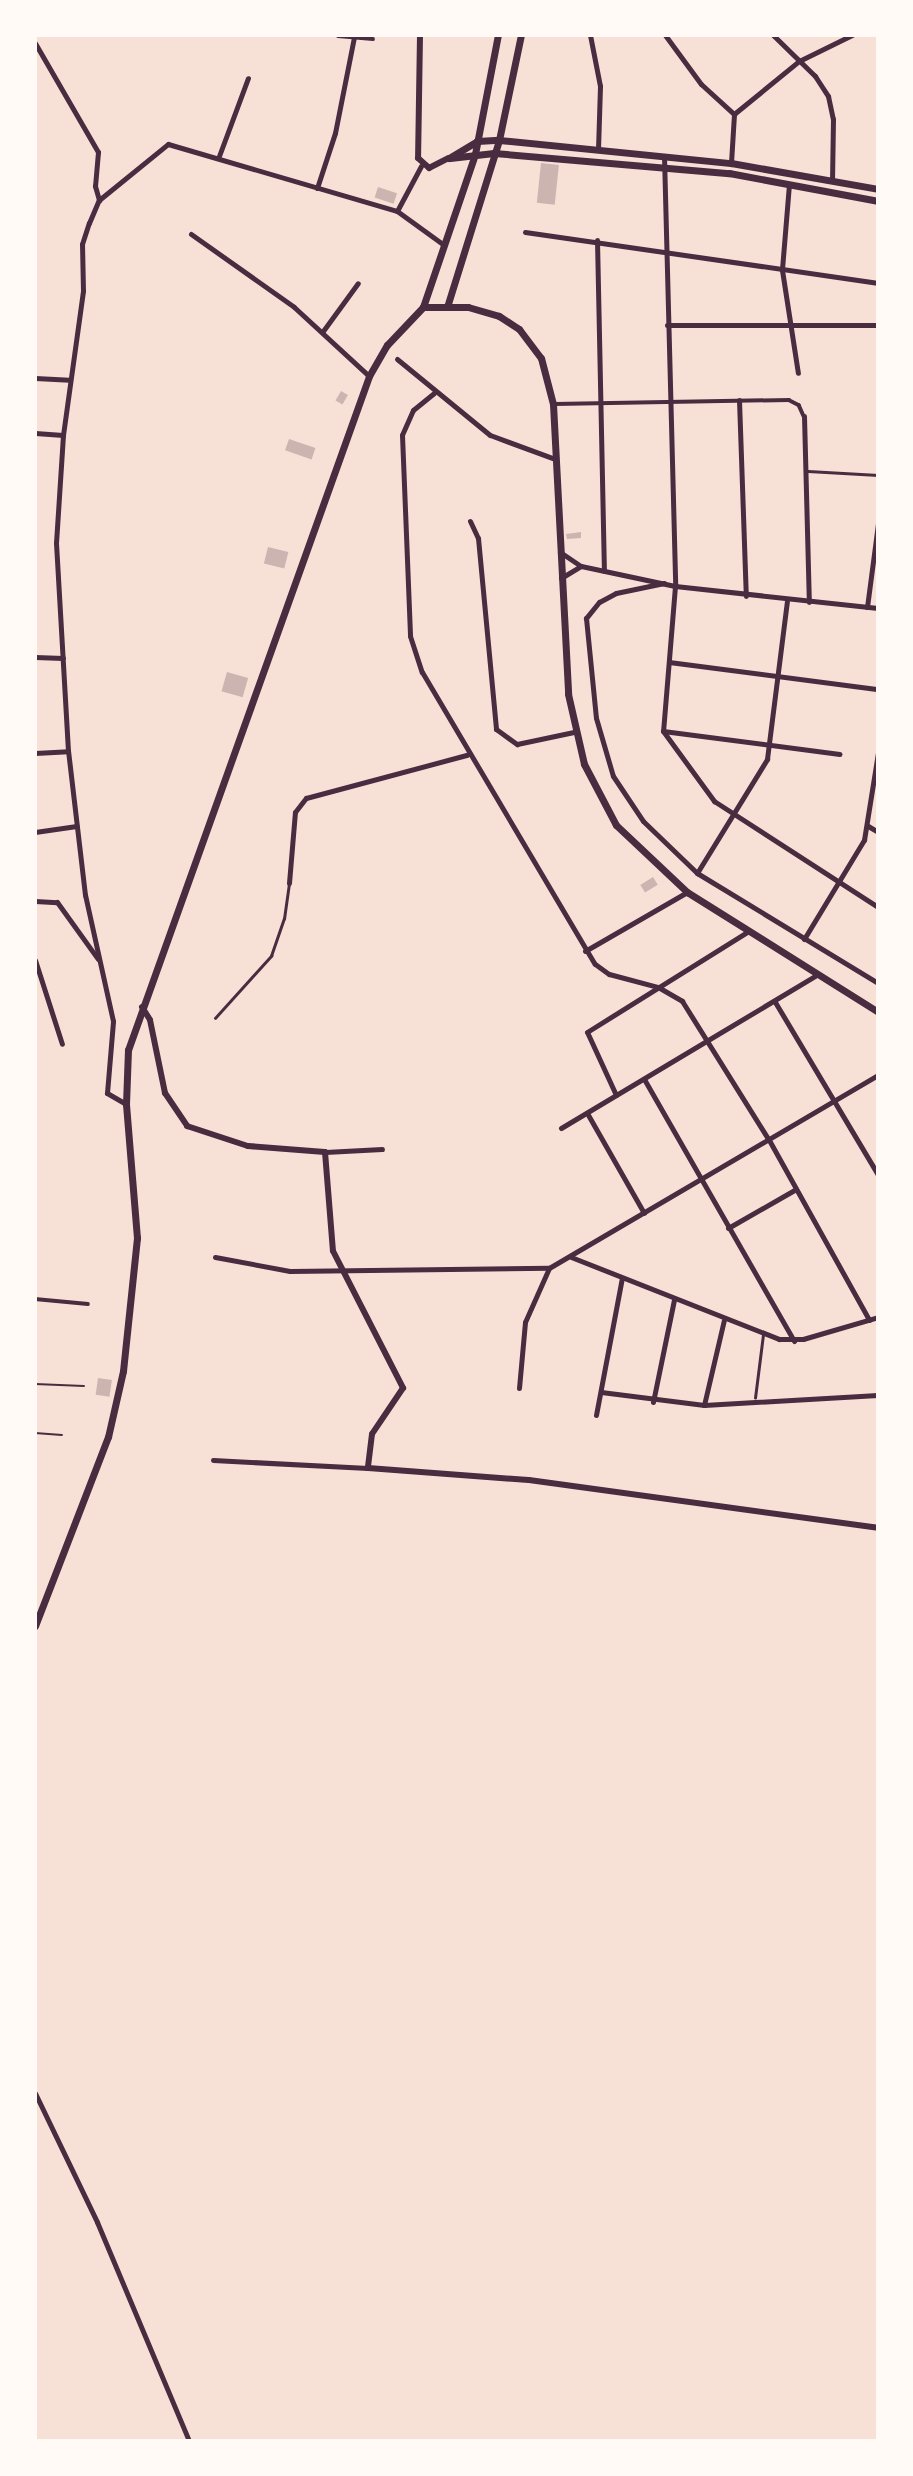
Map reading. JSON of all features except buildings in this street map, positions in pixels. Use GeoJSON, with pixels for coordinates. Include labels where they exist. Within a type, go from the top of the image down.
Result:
{"type":"FeatureCollection","features":[{"type":"Feature","properties":{"kind":"main road"},"geometry":{"type":"LineString","coordinates":[[35,1626],[107,1437],[123,1371],[136,1238],[125,1104],[128,1050],[369,376],[381,352],[423,307],[475,154],[498,35]]}},
{"type":"Feature","properties":{"kind":"main road"},"geometry":{"type":"LineString","coordinates":[[447,307],[499,139],[521,35]]}},
{"type":"Feature","properties":{"kind":"main road"},"geometry":{"type":"LineString","coordinates":[[449,158],[477,141],[499,139],[731,163],[878,189]]}},
{"type":"Feature","properties":{"kind":"main road"},"geometry":{"type":"LineString","coordinates":[[449,158],[494,153],[665,168],[789,184],[878,201]]}},
{"type":"Feature","properties":{"kind":"main road"},"geometry":{"type":"LineString","coordinates":[[423,307],[488,311],[519,329],[541,358],[553,404],[561,578],[574,732],[584,764],[616,825],[687,892],[878,1012]]}},
{"type":"Feature","properties":{"kind":"street"},"geometry":{"type":"LineString","coordinates":[[397,211],[421,166],[420,35]]}},
{"type":"Feature","properties":{"kind":"street"},"geometry":{"type":"LineString","coordinates":[[590,35],[600,86],[598,149]]}},
{"type":"Feature","properties":{"kind":"street"},"geometry":{"type":"LineString","coordinates":[[665,35],[701,84],[734,114]]}},
{"type":"Feature","properties":{"kind":"street"},"geometry":{"type":"LineString","coordinates":[[773,35],[815,76],[832,110],[832,181]]}},
{"type":"Feature","properties":{"kind":"street"},"geometry":{"type":"LineString","coordinates":[[731,163],[734,114],[799,61],[852,35]]}},
{"type":"Feature","properties":{"kind":"street"},"geometry":{"type":"LineString","coordinates":[[338,36],[373,39]]}},
{"type":"Feature","properties":{"kind":"street"},"geometry":{"type":"LineString","coordinates":[[317,188],[335,133],[354,37]]}},
{"type":"Feature","properties":{"kind":"street"},"geometry":{"type":"LineString","coordinates":[[35,43],[98,152],[95,186],[99,200]]}},
{"type":"Feature","properties":{"kind":"street"},"geometry":{"type":"LineString","coordinates":[[219,156],[248,78]]}},
{"type":"Feature","properties":{"kind":"street"},"geometry":{"type":"LineString","coordinates":[[125,1104],[107,1093],[113,1021],[99,962],[68,751],[57,542],[69,380],[83,291],[82,244],[99,200],[164,145],[219,156],[397,211],[444,245]]}},
{"type":"Feature","properties":{"kind":"street"},"geometry":{"type":"LineString","coordinates":[[664,156],[668,402],[675,586],[663,731],[714,801],[734,817],[878,907]]}},
{"type":"Feature","properties":{"kind":"street"},"geometry":{"type":"LineString","coordinates":[[421,166],[429,168],[449,158]]}},
{"type":"Feature","properties":{"kind":"street"},"geometry":{"type":"LineString","coordinates":[[789,184],[782,270],[787,327],[798,373]]}},
{"type":"Feature","properties":{"kind":"street"},"geometry":{"type":"LineString","coordinates":[[526,232],[597,240],[878,283]]}},
{"type":"Feature","properties":{"kind":"street"},"geometry":{"type":"LineString","coordinates":[[191,234],[323,331],[369,376]]}},
{"type":"Feature","properties":{"kind":"street"},"geometry":{"type":"LineString","coordinates":[[597,240],[604,571]]}},
{"type":"Feature","properties":{"kind":"street"},"geometry":{"type":"LineString","coordinates":[[323,331],[358,283]]}},
{"type":"Feature","properties":{"kind":"street"},"geometry":{"type":"LineString","coordinates":[[667,325],[878,325]]}},
{"type":"Feature","properties":{"kind":"street"},"geometry":{"type":"LineString","coordinates":[[397,359],[434,393],[502,442],[555,459]]}},
{"type":"Feature","properties":{"kind":"street"},"geometry":{"type":"LineString","coordinates":[[35,378],[69,380]]}},
{"type":"Feature","properties":{"kind":"street"},"geometry":{"type":"LineString","coordinates":[[434,393],[413,410],[402,435],[410,636],[422,671],[467,755],[585,951],[609,974],[658,987],[682,1001],[769,1140],[869,1320]]}},
{"type":"Feature","properties":{"kind":"street"},"geometry":{"type":"LineString","coordinates":[[553,404],[601,400],[789,400],[799,405],[804,416],[808,602]]}},
{"type":"Feature","properties":{"kind":"street"},"geometry":{"type":"LineString","coordinates":[[739,400],[746,596]]}},
{"type":"Feature","properties":{"kind":"street"},"geometry":{"type":"LineString","coordinates":[[35,433],[64,435]]}},
{"type":"Feature","properties":{"kind":"street"},"geometry":{"type":"LineString","coordinates":[[470,521],[478,538],[496,729],[517,744],[574,732]]}},
{"type":"Feature","properties":{"kind":"street"},"geometry":{"type":"LineString","coordinates":[[867,607],[878,523]]}},
{"type":"Feature","properties":{"kind":"street"},"geometry":{"type":"LineString","coordinates":[[560,552],[581,566],[675,586],[787,601],[878,608]]}},
{"type":"Feature","properties":{"kind":"street"},"geometry":{"type":"LineString","coordinates":[[561,578],[581,566]]}},
{"type":"Feature","properties":{"kind":"street"},"geometry":{"type":"LineString","coordinates":[[664,583],[624,590],[599,601],[584,629],[599,737],[613,776],[643,821],[697,873],[878,984]]}},
{"type":"Feature","properties":{"kind":"street"},"geometry":{"type":"LineString","coordinates":[[697,873],[762,772],[770,747],[787,601]]}},
{"type":"Feature","properties":{"kind":"street"},"geometry":{"type":"LineString","coordinates":[[35,657],[63,658]]}},
{"type":"Feature","properties":{"kind":"street"},"geometry":{"type":"LineString","coordinates":[[669,662],[778,673],[878,689]]}},
{"type":"Feature","properties":{"kind":"street"},"geometry":{"type":"LineString","coordinates":[[663,731],[840,754]]}},
{"type":"Feature","properties":{"kind":"street"},"geometry":{"type":"LineString","coordinates":[[35,753],[68,751]]}},
{"type":"Feature","properties":{"kind":"street"},"geometry":{"type":"LineString","coordinates":[[804,939],[840,883],[868,827],[878,753]]}},
{"type":"Feature","properties":{"kind":"street"},"geometry":{"type":"LineString","coordinates":[[289,883],[295,812],[306,798],[467,755]]}},
{"type":"Feature","properties":{"kind":"street"},"geometry":{"type":"LineString","coordinates":[[35,832],[77,826]]}},
{"type":"Feature","properties":{"kind":"street"},"geometry":{"type":"LineString","coordinates":[[868,827],[878,832]]}},
{"type":"Feature","properties":{"kind":"street"},"geometry":{"type":"LineString","coordinates":[[585,951],[687,892]]}},
{"type":"Feature","properties":{"kind":"street"},"geometry":{"type":"LineString","coordinates":[[35,901],[57,902],[99,962]]}},
{"type":"Feature","properties":{"kind":"street"},"geometry":{"type":"LineString","coordinates":[[616,1095],[587,1032],[747,932]]}},
{"type":"Feature","properties":{"kind":"street"},"geometry":{"type":"LineString","coordinates":[[35,960],[62,1044]]}},
{"type":"Feature","properties":{"kind":"street"},"geometry":{"type":"LineString","coordinates":[[561,1128],[818,974]]}},
{"type":"Feature","properties":{"kind":"street"},"geometry":{"type":"LineString","coordinates":[[775,1002],[878,1175]]}},
{"type":"Feature","properties":{"kind":"street"},"geometry":{"type":"LineString","coordinates":[[142,1006],[149,1020],[165,1093],[187,1126],[248,1146],[325,1152],[382,1149]]}},
{"type":"Feature","properties":{"kind":"street"},"geometry":{"type":"LineString","coordinates":[[215,1257],[290,1271],[549,1268],[878,1074]]}},
{"type":"Feature","properties":{"kind":"street"},"geometry":{"type":"LineString","coordinates":[[644,1079],[793,1340]]}},
{"type":"Feature","properties":{"kind":"street"},"geometry":{"type":"LineString","coordinates":[[587,1113],[644,1213]]}},
{"type":"Feature","properties":{"kind":"street"},"geometry":{"type":"LineString","coordinates":[[325,1152],[333,1251],[402,1388],[372,1434],[368,1468]]}},
{"type":"Feature","properties":{"kind":"street"},"geometry":{"type":"LineString","coordinates":[[728,1228],[796,1189]]}},
{"type":"Feature","properties":{"kind":"street"},"geometry":{"type":"LineString","coordinates":[[571,1257],[763,1335],[793,1340],[878,1317]]}},
{"type":"Feature","properties":{"kind":"street"},"geometry":{"type":"LineString","coordinates":[[519,1388],[525,1322],[549,1268]]}},
{"type":"Feature","properties":{"kind":"street"},"geometry":{"type":"LineString","coordinates":[[596,1415],[622,1278]]}},
{"type":"Feature","properties":{"kind":"street"},"geometry":{"type":"LineString","coordinates":[[35,1299],[88,1304]]}},
{"type":"Feature","properties":{"kind":"street"},"geometry":{"type":"LineString","coordinates":[[653,1402],[674,1300]]}},
{"type":"Feature","properties":{"kind":"street"},"geometry":{"type":"LineString","coordinates":[[704,1405],[724,1320]]}},
{"type":"Feature","properties":{"kind":"street"},"geometry":{"type":"LineString","coordinates":[[601,1392],[653,1402],[704,1405],[878,1395]]}},
{"type":"Feature","properties":{"kind":"street"},"geometry":{"type":"LineString","coordinates":[[213,1460],[529,1480],[878,1528]]}},
{"type":"Feature","properties":{"kind":"street"},"geometry":{"type":"LineString","coordinates":[[35,2093],[97,2222],[189,2441]]}},
{"type":"Feature","properties":{"kind":"lane"},"geometry":{"type":"LineString","coordinates":[[804,471],[878,475]]}},
{"type":"Feature","properties":{"kind":"lane"},"geometry":{"type":"LineString","coordinates":[[215,1018],[271,956],[284,919],[289,883]]}},
{"type":"Feature","properties":{"kind":"lane"},"geometry":{"type":"LineString","coordinates":[[755,1398],[763,1335]]}},
{"type":"Feature","properties":{"kind":"path"},"geometry":{"type":"LineString","coordinates":[[35,1384],[84,1386]]}},
{"type":"Feature","properties":{"kind":"path"},"geometry":{"type":"LineString","coordinates":[[35,1433],[62,1435]]}}]}
